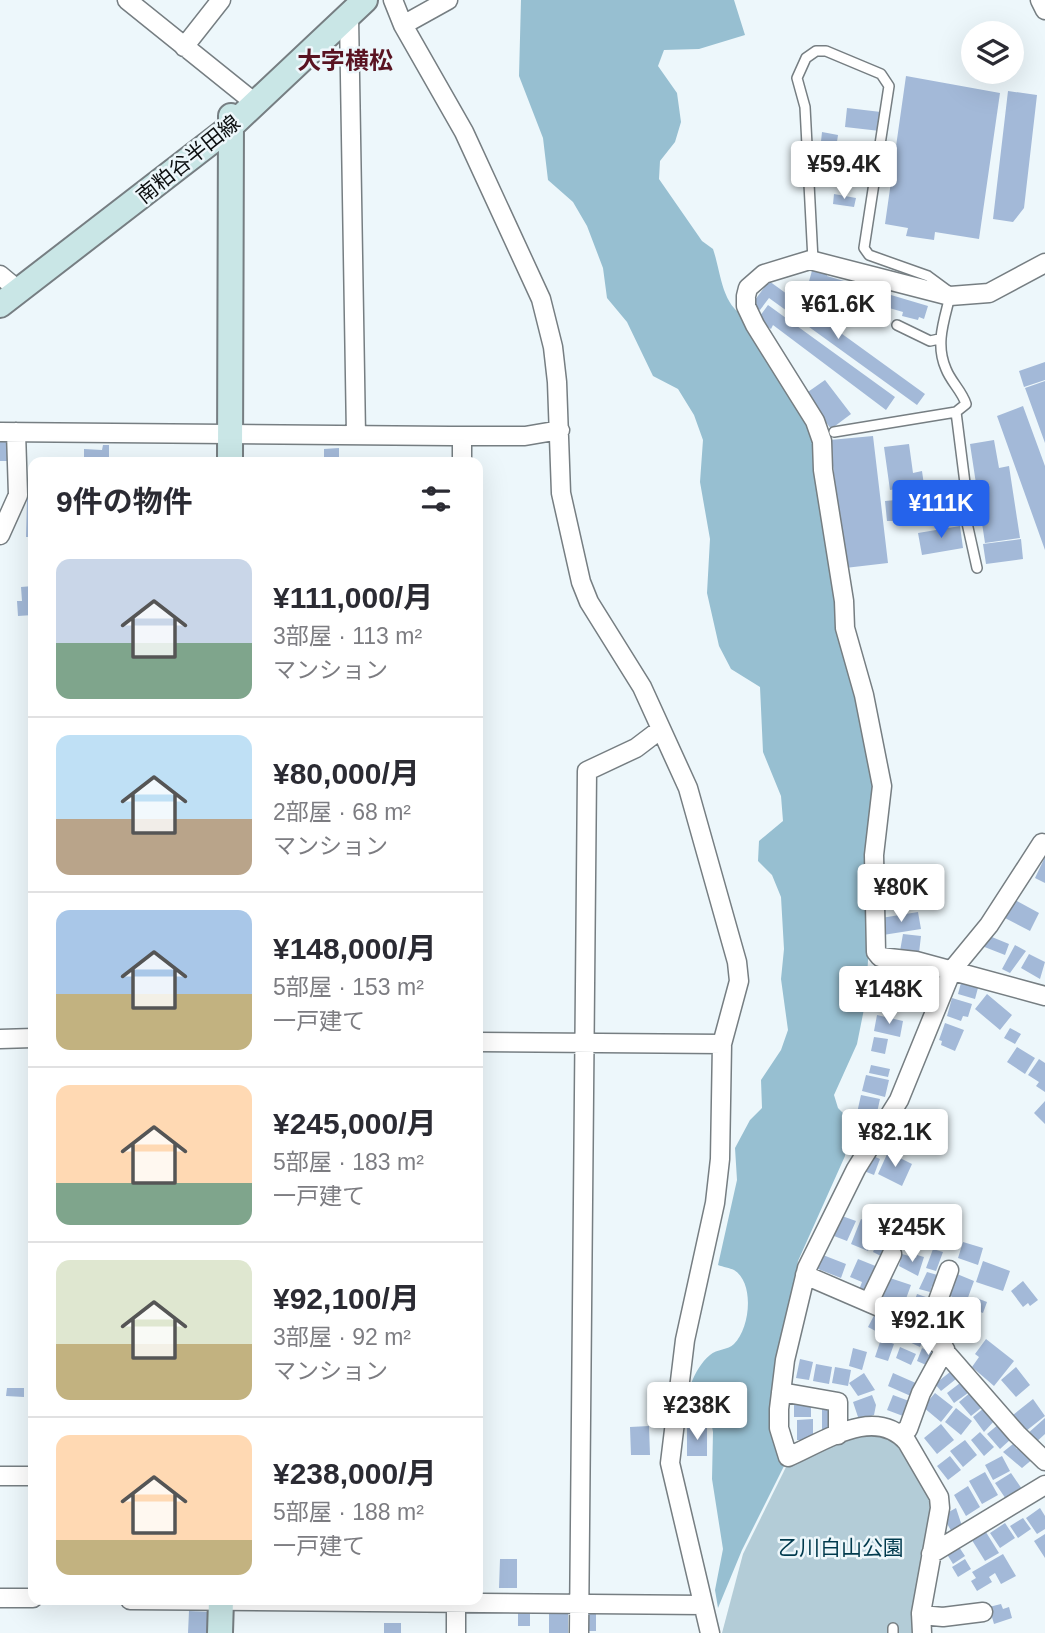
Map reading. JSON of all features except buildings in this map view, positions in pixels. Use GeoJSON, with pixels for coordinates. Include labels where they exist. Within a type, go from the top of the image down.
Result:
{"type":"FeatureCollection","features":[{"type":"Feature","properties":{"kind":"main road","name":"南粕谷半田線"},"geometry":{"type":"LineString","coordinates":[[230,121],[250,99],[356,5]]}},
{"type":"Feature","properties":{"kind":"main road","name":"南粕谷半田線"},"geometry":{"type":"LineString","coordinates":[[3,290],[230,121],[356,5]]}},
{"type":"Feature","properties":{"kind":"main road"},"geometry":{"type":"LineString","coordinates":[[230,121],[230,457]]}},
{"type":"Feature","properties":{"kind":"main road"},"geometry":{"type":"LineString","coordinates":[[220,1633],[221,1605]]}},
{"type":"Feature","properties":{"kind":"street"},"geometry":{"type":"LineString","coordinates":[[127,0],[250,99]]}},
{"type":"Feature","properties":{"kind":"street"},"geometry":{"type":"LineString","coordinates":[[184,47],[220,0]]}},
{"type":"Feature","properties":{"kind":"street"},"geometry":{"type":"LineString","coordinates":[[393,0],[403,25],[464,132],[532,274],[553,347],[560,430],[561,494],[580,582],[589,602],[632,667],[688,788],[737,962],[739,981],[722,1044],[720,1159],[715,1203],[685,1340],[670,1463],[710,1633]]}},
{"type":"Feature","properties":{"kind":"street"},"geometry":{"type":"LineString","coordinates":[[403,25],[448,0]]}},
{"type":"Feature","properties":{"kind":"street"},"geometry":{"type":"LineString","coordinates":[[1040,0],[1045,10]]}},
{"type":"Feature","properties":{"kind":"street"},"geometry":{"type":"LineString","coordinates":[[356,5],[356,435]]}},
{"type":"Feature","properties":{"kind":"street"},"geometry":{"type":"LineString","coordinates":[[1045,263],[989,293],[953,296],[813,260],[764,274],[748,288],[746,306],[786,372],[797,397],[815,421],[822,441],[845,628],[864,695],[882,786],[874,855],[876,952],[880,957],[952,970],[1045,996]]}},
{"type":"Feature","properties":{"kind":"street"},"geometry":{"type":"LineString","coordinates":[[0,536],[19,495],[8,432],[525,436],[560,430]]}},
{"type":"Feature","properties":{"kind":"street"},"geometry":{"type":"LineString","coordinates":[[462,436],[462,457]]}},
{"type":"Feature","properties":{"kind":"street"},"geometry":{"type":"LineString","coordinates":[[579,1633],[587,771],[636,748],[661,729]]}},
{"type":"Feature","properties":{"kind":"street"},"geometry":{"type":"LineString","coordinates":[[983,1612],[943,1617],[922,1624],[939,1497],[900,1434],[880,1425],[869,1424],[788,1457],[779,1429],[781,1392],[785,1360],[805,1275],[856,1169],[899,1100],[952,970],[989,925],[1044,842]]}},
{"type":"Feature","properties":{"kind":"street"},"geometry":{"type":"LineString","coordinates":[[0,1039],[28,1038]]}},
{"type":"Feature","properties":{"kind":"street"},"geometry":{"type":"LineString","coordinates":[[483,1042],[722,1044]]}},
{"type":"Feature","properties":{"kind":"street"},"geometry":{"type":"LineString","coordinates":[[869,1302],[892,1254]]}},
{"type":"Feature","properties":{"kind":"street"},"geometry":{"type":"LineString","coordinates":[[927,1331],[949,1270]]}},
{"type":"Feature","properties":{"kind":"street"},"geometry":{"type":"LineString","coordinates":[[805,1275],[869,1302],[927,1331],[1017,1434],[1045,1461]]}},
{"type":"Feature","properties":{"kind":"street"},"geometry":{"type":"LineString","coordinates":[[900,1434],[908,1429],[921,1393],[945,1349]]}},
{"type":"Feature","properties":{"kind":"street"},"geometry":{"type":"LineString","coordinates":[[781,1392],[838,1402],[838,1435]]}},
{"type":"Feature","properties":{"kind":"street"},"geometry":{"type":"LineString","coordinates":[[0,1476],[28,1476]]}},
{"type":"Feature","properties":{"kind":"street"},"geometry":{"type":"LineString","coordinates":[[931,1554],[1045,1485]]}},
{"type":"Feature","properties":{"kind":"street"},"geometry":{"type":"LineString","coordinates":[[0,1598],[28,1598]]}},
{"type":"Feature","properties":{"kind":"street"},"geometry":{"type":"LineString","coordinates":[[483,1601],[703,1605]]}},
{"type":"Feature","properties":{"kind":"street"},"geometry":{"type":"LineString","coordinates":[[456,1605],[456,1633]]}},
{"type":"Feature","properties":{"kind":"lane"},"geometry":{"type":"LineString","coordinates":[[813,260],[805,107],[797,78],[806,58],[816,51],[826,51],[881,74],[889,86],[864,248],[869,255],[928,276],[953,296],[939,339],[946,371],[966,404],[956,412],[834,432]]}},
{"type":"Feature","properties":{"kind":"lane"},"geometry":{"type":"LineString","coordinates":[[897,325],[924,339],[939,339]]}},
{"type":"Feature","properties":{"kind":"lane"},"geometry":{"type":"LineString","coordinates":[[956,412],[967,499],[965,514],[977,568]]}},
{"type":"Feature","properties":{"kind":"green space","name":"乙川白山公園"},"geometry":{"type":"Polygon","coordinates":[[[870,1430],[901,1443],[934,1500],[918,1633],[722,1633],[743,1554],[787,1465],[870,1430]]]}},
{"type":"Feature","properties":{"kind":"shaded area"},"geometry":{"type":"Polygon","coordinates":[[[521,0],[734,0],[745,35],[699,49],[664,50],[658,66],[677,93],[681,122],[675,142],[660,161],[659,179],[702,241],[713,249],[726,296],[745,317],[810,424],[816,445],[876,803],[866,999],[857,1044],[834,1095],[838,1108],[847,1117],[845,1156],[798,1261],[774,1407],[785,1464],[742,1550],[718,1608],[715,1590],[723,1549],[712,1479],[713,1432],[710,1415],[680,1418],[699,1368],[713,1353],[734,1344],[747,1317],[747,1295],[741,1276],[734,1270],[718,1265],[737,1180],[735,1148],[750,1120],[762,1108],[761,1080],[781,1050],[788,1030],[781,979],[784,949],[781,897],[772,875],[758,861],[759,841],[783,821],[781,796],[763,752],[760,687],[731,669],[719,646],[707,593],[710,539],[700,482],[703,440],[694,415],[678,389],[653,376],[627,322],[607,298],[603,268],[587,226],[573,202],[548,180],[543,138],[519,76],[521,0]]]}},
{"type":"Feature","properties":{"kind":"district","name":"大字横松"},"geometry":{"type":"Point","coordinates":[345,60]}}]}
